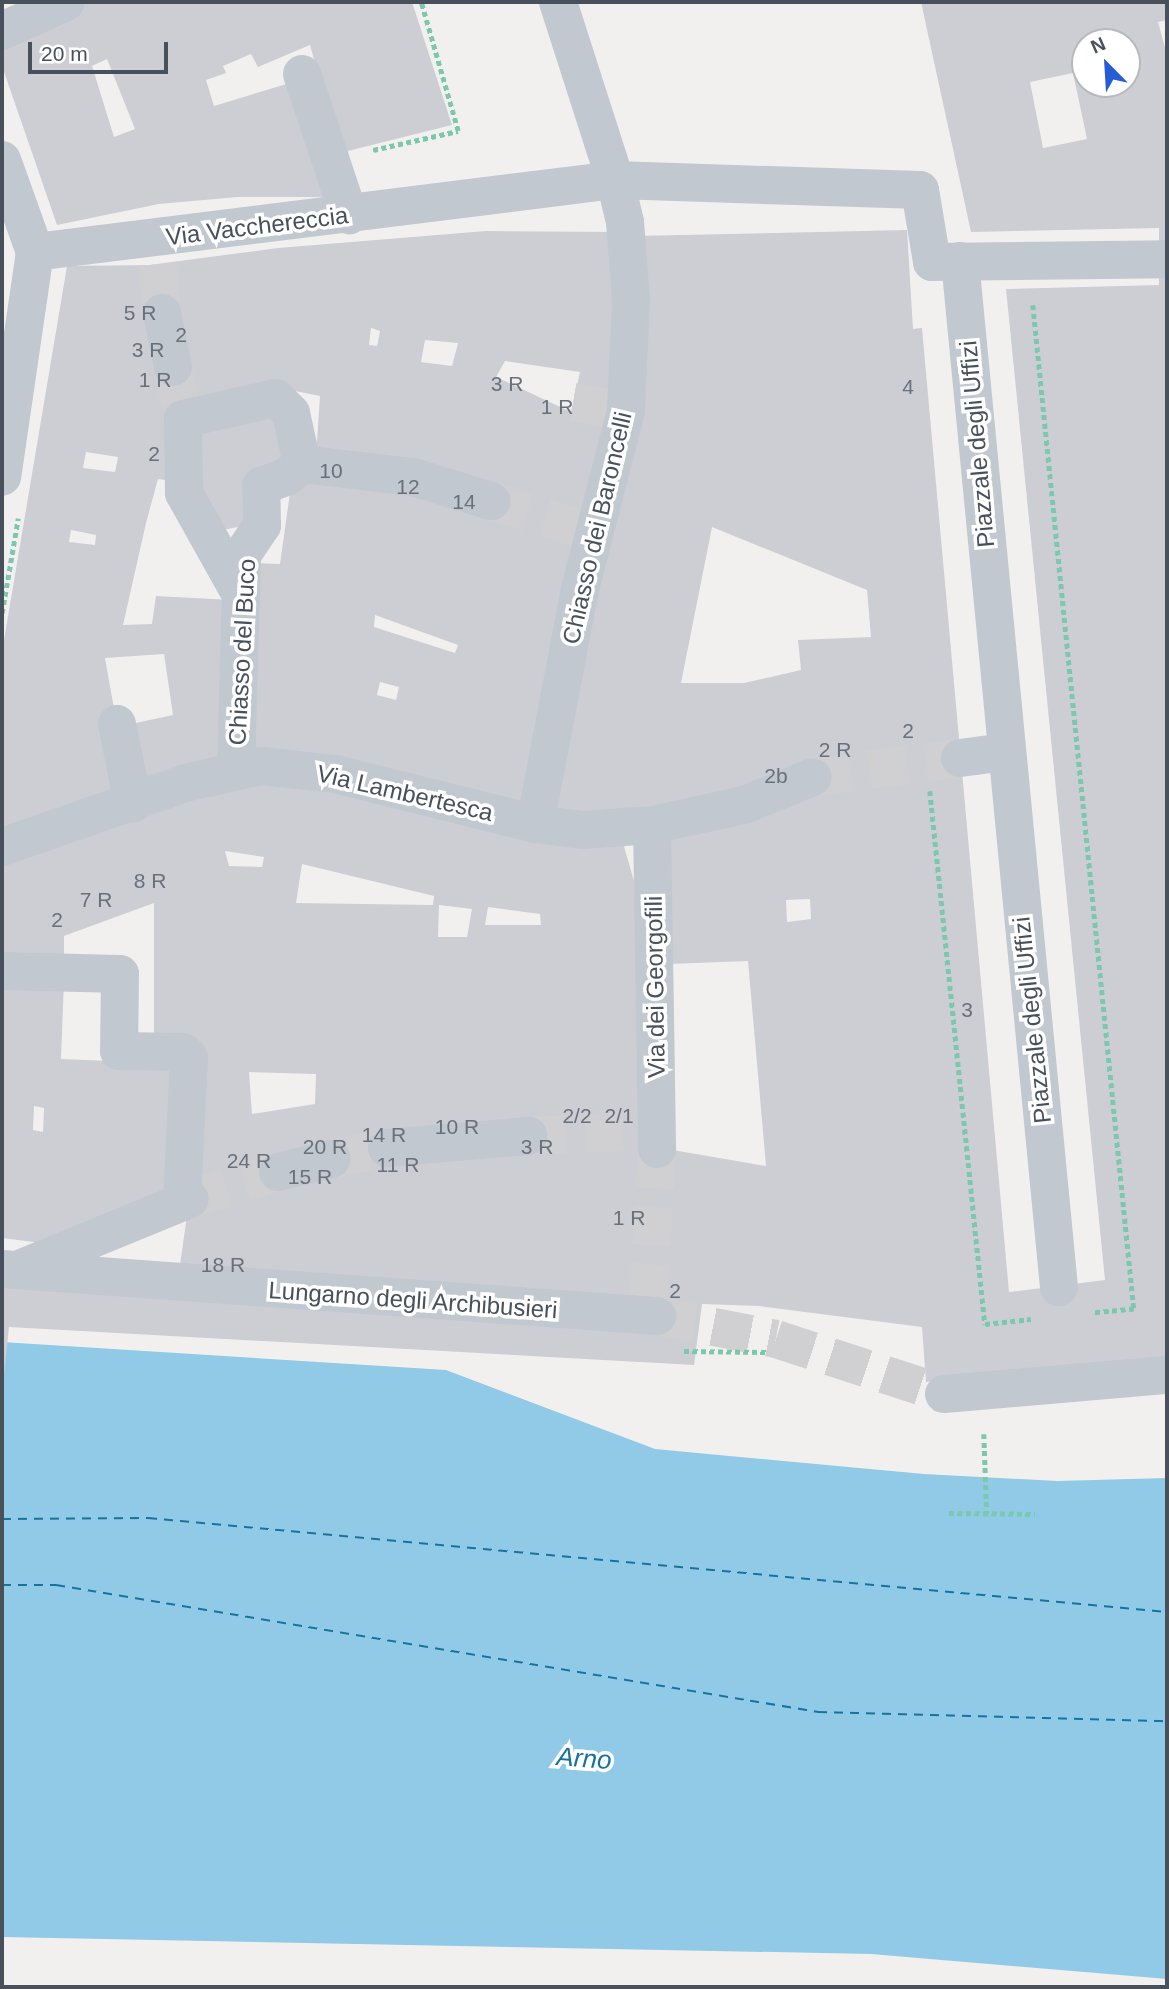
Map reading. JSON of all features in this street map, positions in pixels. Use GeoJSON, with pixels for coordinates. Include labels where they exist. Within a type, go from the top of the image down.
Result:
{"type":"FeatureCollection","features":[{"type":"Feature","properties":{"kind":"street"},"geometry":{"type":"LineString","coordinates":[[2,31],[66,2]]}},
{"type":"Feature","properties":{"kind":"street","name":"Chiasso dei Baroncelli"},"geometry":{"type":"LineString","coordinates":[[535,824],[590,531],[626,411],[631,300],[625,229],[615,180],[558,2]]}},
{"type":"Feature","properties":{"kind":"street"},"geometry":{"type":"LineString","coordinates":[[302,74],[349,215]]}},
{"type":"Feature","properties":{"kind":"street"},"geometry":{"type":"LineString","coordinates":[[2,160],[14,264],[2,477]]}},
{"type":"Feature","properties":{"kind":"street","name":"Via Vacchereccia"},"geometry":{"type":"LineString","coordinates":[[14,264],[157,251],[349,215],[478,195],[615,180],[920,190],[932,262],[970,261]]}},
{"type":"Feature","properties":{"kind":"street"},"geometry":{"type":"LineString","coordinates":[[970,261],[1167,259]]}},
{"type":"Feature","properties":{"kind":"street","name":"Piazzale degli Uffizi"},"geometry":{"type":"LineString","coordinates":[[970,261],[1005,752],[1059,1287]]}},
{"type":"Feature","properties":{"kind":"street"},"geometry":{"type":"LineString","coordinates":[[162,313],[173,367]]}},
{"type":"Feature","properties":{"kind":"street"},"geometry":{"type":"LineString","coordinates":[[241,595],[184,494],[183,419],[276,398],[291,413],[302,464],[413,477],[491,502]]}},
{"type":"Feature","properties":{"kind":"street","name":"Chiasso del Buco"},"geometry":{"type":"LineString","coordinates":[[236,769],[242,555],[262,525],[261,486],[288,476],[302,464]]}},
{"type":"Feature","properties":{"kind":"street"},"geometry":{"type":"LineString","coordinates":[[117,723],[133,803]]}},
{"type":"Feature","properties":{"kind":"street"},"geometry":{"type":"LineString","coordinates":[[960,758],[1005,752]]}},
{"type":"Feature","properties":{"kind":"street","name":"Via Lambertesca"},"geometry":{"type":"LineString","coordinates":[[2,847],[236,769],[262,766],[335,775],[535,824],[583,830],[652,825],[744,805],[813,777]]}},
{"type":"Feature","properties":{"kind":"street","name":"Via dei Georgofili"},"geometry":{"type":"LineString","coordinates":[[652,825],[653,1137]]}},
{"type":"Feature","properties":{"kind":"street"},"geometry":{"type":"LineString","coordinates":[[2,971],[120,974],[119,1051],[183,1052],[189,1058],[185,1195],[10,1269]]}},
{"type":"Feature","properties":{"kind":"street"},"geometry":{"type":"LineString","coordinates":[[387,1148],[528,1136]]}},
{"type":"Feature","properties":{"kind":"street"},"geometry":{"type":"LineString","coordinates":[[278,1172],[331,1159]]}},
{"type":"Feature","properties":{"kind":"street","name":"Lungarno degli Archibusieri"},"geometry":{"type":"LineString","coordinates":[[10,1269],[168,1283],[650,1311]]}},
{"type":"Feature","properties":{"kind":"street"},"geometry":{"type":"LineString","coordinates":[[944,1394],[1167,1375]]}},
{"type":"Feature","properties":{"kind":"path"},"geometry":{"type":"LineString","coordinates":[[698,1352],[766,1352]]}},
{"type":"Feature","properties":{"kind":"path"},"geometry":{"type":"LineString","coordinates":[[987,1514],[988,1465]]}},
{"type":"Feature","properties":{"kind":"path"},"geometry":{"type":"LineString","coordinates":[[949,1513],[1035,1514]]}},
{"type":"Feature","properties":{"kind":"water","name":"Arno"},"geometry":{"type":"Polygon","coordinates":[[[2,1342],[446,1370],[655,1449],[924,1474],[1057,1481],[1167,1478],[1167,1979],[871,1954],[2,1937],[2,1342]]]}},
{"type":"Feature","properties":{"kind":"building"},"geometry":{"type":"Polygon","coordinates":[[[86,2],[412,2],[452,125],[340,153],[310,45],[258,67],[251,54],[223,66],[226,73],[206,80],[214,106],[293,82],[335,197],[238,197],[159,204],[57,225],[2,66],[2,41],[86,2]],[[107,59],[92,66],[114,137],[135,129],[107,59]]]}},
{"type":"Feature","properties":{"kind":"building"},"geometry":{"type":"Polygon","coordinates":[[[921,2],[1167,2],[1167,20],[1158,22],[1167,55],[1167,1357],[926,1382],[922,1327],[759,1306],[702,1304],[694,1365],[9,1327],[2,1395],[2,1282],[180,1265],[193,1172],[197,1041],[154,1041],[154,903],[64,936],[64,967],[2,965],[2,854],[241,777],[623,843],[634,881],[673,1150],[766,1166],[748,961],[670,964],[671,827],[751,795],[542,818],[590,591],[634,236],[907,230],[913,329],[922,328],[1009,1292],[1105,1280],[1006,289],[1159,285],[1159,228],[971,232],[921,2]],[[712,527],[681,683],[744,683],[801,670],[798,640],[871,637],[867,590],[712,527]],[[225,851],[229,866],[262,867],[264,857],[225,851]],[[302,864],[296,903],[433,905],[434,896],[302,864]],[[810,899],[786,900],[787,922],[811,919],[810,899]],[[439,905],[438,937],[467,937],[472,909],[439,905]],[[488,907],[485,925],[541,925],[540,914],[488,907]],[[249,1072],[252,1114],[315,1104],[316,1074],[249,1072]]]}},
{"type":"Feature","properties":{"kind":"building"},"geometry":{"type":"Polygon","coordinates":[[[486,231],[619,232],[623,334],[531,815],[242,751],[253,563],[280,564],[293,471],[316,456],[320,396],[295,391],[181,413],[166,480],[158,479],[123,625],[152,624],[156,596],[233,600],[229,760],[133,790],[122,726],[173,715],[164,654],[105,658],[130,798],[2,836],[2,652],[67,266],[149,265],[278,248],[486,231]],[[371,328],[369,345],[377,346],[380,331],[371,328]],[[425,340],[421,362],[452,366],[458,343],[425,340]],[[505,361],[496,377],[571,412],[580,372],[505,361]],[[86,452],[83,468],[115,472],[118,457],[86,452]],[[71,530],[69,542],[95,545],[96,535],[71,530]],[[375,615],[374,627],[455,653],[458,645],[375,615]],[[380,682],[377,695],[396,700],[399,687],[380,682]]]}},
{"type":"Feature","properties":{"kind":"building"},"geometry":{"type":"Polygon","coordinates":[[[274,403],[288,475],[259,523],[212,532],[185,421],[274,403]]]}},
{"type":"Feature","properties":{"kind":"building"},"geometry":{"type":"Polygon","coordinates":[[[2,976],[64,981],[61,1059],[185,1064],[179,1184],[41,1243],[2,1238],[2,976]],[[34,1106],[33,1130],[43,1132],[44,1108],[34,1106]]]}},
{"type":"Feature","properties":{"kind":"ferry route"},"geometry":{"type":"LineString","coordinates":[[2,1519],[148,1518],[1167,1612]]}},
{"type":"Feature","properties":{"kind":"ferry route"},"geometry":{"type":"LineString","coordinates":[[2,1585],[56,1585],[818,1712],[1167,1721]]}},
{"type":"Feature","properties":{"kind":"tunnel"},"geometry":{"type":"LineString","coordinates":[[158,264],[162,313]]}},
{"type":"Feature","properties":{"kind":"tunnel"},"geometry":{"type":"LineString","coordinates":[[173,367],[183,419]]}},
{"type":"Feature","properties":{"kind":"tunnel"},"geometry":{"type":"LineString","coordinates":[[573,402],[626,411]]}},
{"type":"Feature","properties":{"kind":"tunnel"},"geometry":{"type":"LineString","coordinates":[[491,501],[585,530]]}},
{"type":"Feature","properties":{"kind":"tunnel"},"geometry":{"type":"LineString","coordinates":[[813,777],[960,758]]}},
{"type":"Feature","properties":{"kind":"tunnel"},"geometry":{"type":"LineString","coordinates":[[528,1136],[645,1131]]}},
{"type":"Feature","properties":{"kind":"tunnel"},"geometry":{"type":"LineString","coordinates":[[331,1159],[387,1148]]}},
{"type":"Feature","properties":{"kind":"tunnel"},"geometry":{"type":"LineString","coordinates":[[648,1302],[657,1149]]}},
{"type":"Feature","properties":{"kind":"tunnel"},"geometry":{"type":"LineString","coordinates":[[190,1199],[278,1172]]}},
{"type":"Feature","properties":{"kind":"tunnel"},"geometry":{"type":"LineString","coordinates":[[657,1316],[776,1339],[944,1394]]}}]}
